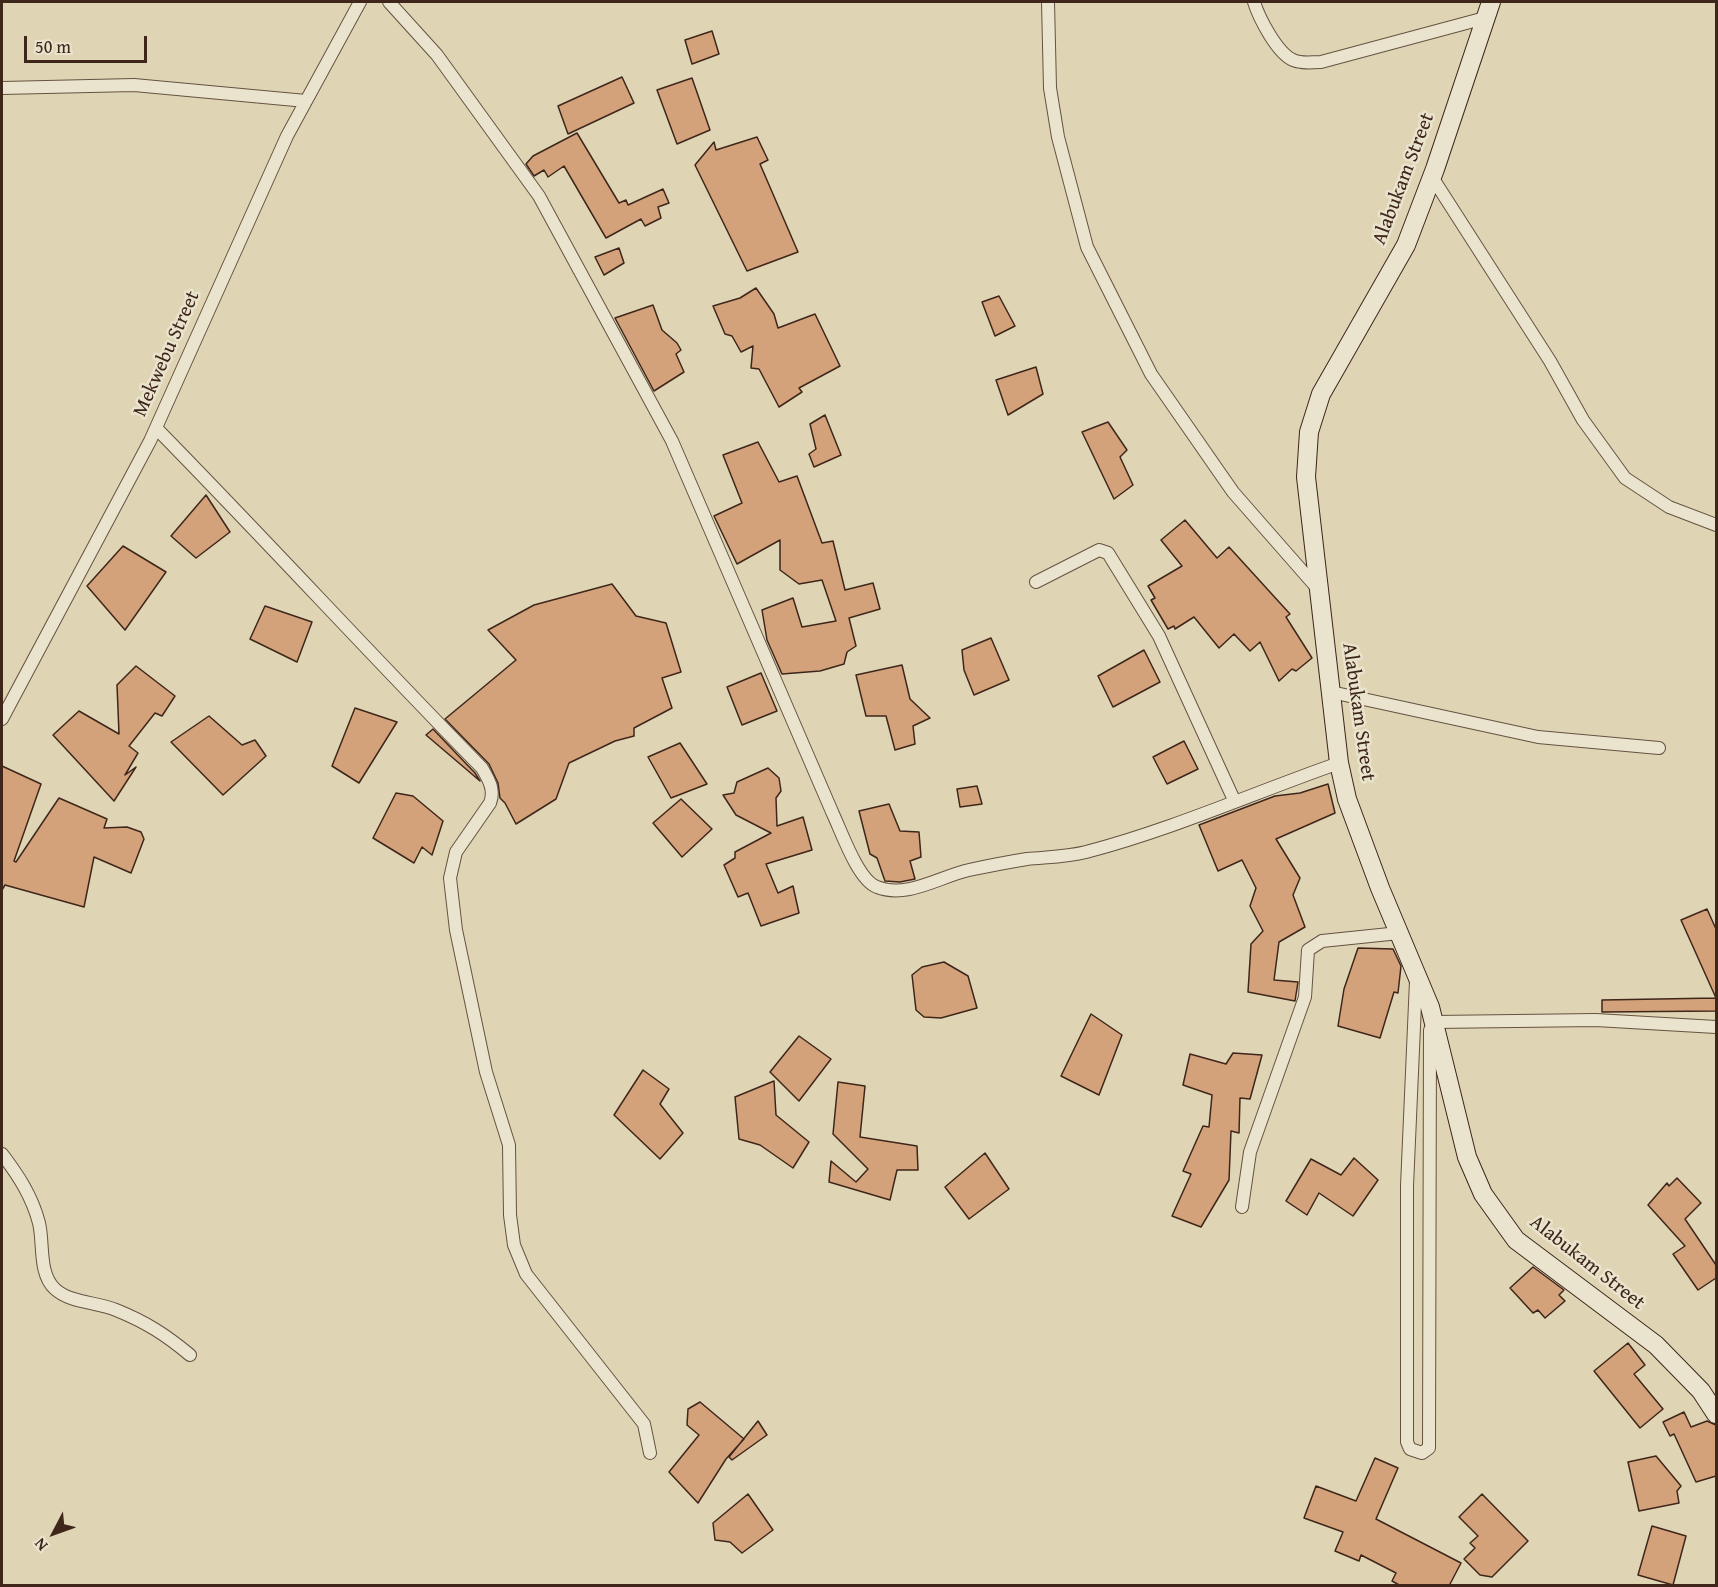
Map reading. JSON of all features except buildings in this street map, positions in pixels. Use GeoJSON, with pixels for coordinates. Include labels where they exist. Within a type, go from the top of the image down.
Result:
{"type":"FeatureCollection","features":[{"type":"Feature","properties":{"kind":"street","name":"Mekwebu Street"},"geometry":{"type":"LineString","coordinates":[[2,719],[156,428],[287,136],[360,2]]}},
{"type":"Feature","properties":{"kind":"street"},"geometry":{"type":"LineString","coordinates":[[389,2],[438,55],[539,196],[672,441],[842,835],[854,860],[870,883],[889,890],[908,888],[930,884],[966,871],[1084,852],[1200,815],[1234,800],[1339,763]]}},
{"type":"Feature","properties":{"kind":"street"},"geometry":{"type":"LineString","coordinates":[[1048,2],[1050,88],[1058,137],[1087,248],[1151,374],[1233,492],[1318,589]]}},
{"type":"Feature","properties":{"kind":"street"},"geometry":{"type":"LineString","coordinates":[[1254,2],[1257,13],[1275,41],[1288,57],[1301,63],[1321,62],[1488,10]]}},
{"type":"Feature","properties":{"kind":"street","name":"Alabukam Street"},"geometry":{"type":"LineString","coordinates":[[1488,10],[1432,177],[1406,245],[1321,394],[1309,432],[1306,477],[1339,763],[1347,799],[1432,1015],[1467,1157],[1484,1194],[1516,1240],[1656,1345],[1701,1391],[1716,1414]]}},
{"type":"Feature","properties":{"kind":"street"},"geometry":{"type":"LineString","coordinates":[[2,88],[134,85],[306,101]]}},
{"type":"Feature","properties":{"kind":"street"},"geometry":{"type":"LineString","coordinates":[[1432,177],[1550,361],[1583,420],[1625,478],[1669,507],[1716,525]]}},
{"type":"Feature","properties":{"kind":"street"},"geometry":{"type":"LineString","coordinates":[[156,428],[273,546],[396,680],[482,768],[490,782],[493,795],[456,852],[450,878],[456,930],[486,1072],[509,1145],[510,1215],[514,1245],[526,1274],[585,1352],[644,1424],[650,1454]]}},
{"type":"Feature","properties":{"kind":"street"},"geometry":{"type":"LineString","coordinates":[[1036,582],[1099,550],[1108,553],[1159,636],[1234,800]]}},
{"type":"Feature","properties":{"kind":"street"},"geometry":{"type":"LineString","coordinates":[[1331,692],[1538,737],[1659,748]]}},
{"type":"Feature","properties":{"kind":"street"},"geometry":{"type":"LineString","coordinates":[[1242,1207],[1250,1152],[1305,997],[1308,950],[1322,940],[1399,933]]}},
{"type":"Feature","properties":{"kind":"street"},"geometry":{"type":"LineString","coordinates":[[1416,974],[1407,1186],[1407,1442],[1410,1449],[1422,1453],[1429,1448],[1432,1015],[1596,1020],[1716,1028]]}},
{"type":"Feature","properties":{"kind":"street"},"geometry":{"type":"LineString","coordinates":[[2,1154],[22,1180],[39,1223],[46,1277],[54,1288],[63,1295],[114,1309],[159,1329],[190,1355]]}}]}
